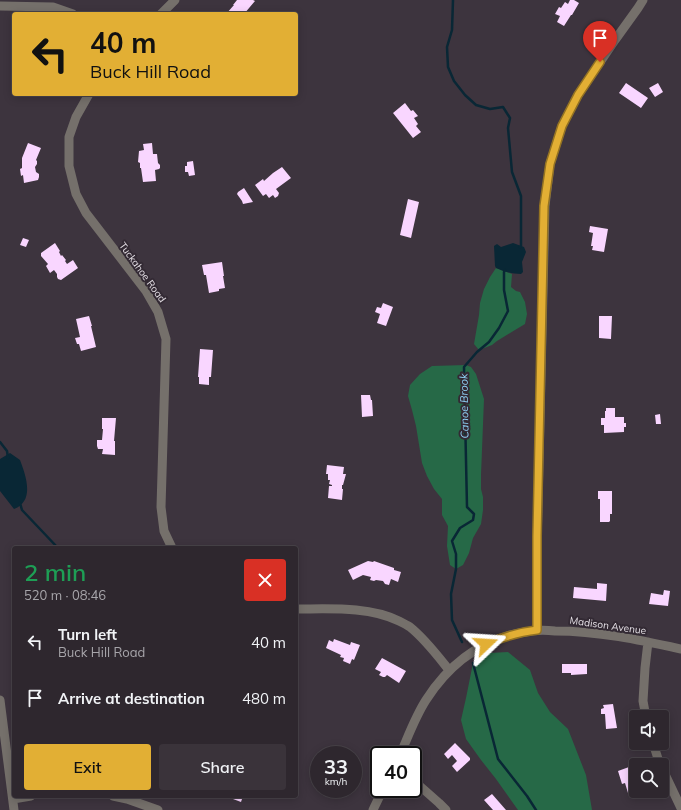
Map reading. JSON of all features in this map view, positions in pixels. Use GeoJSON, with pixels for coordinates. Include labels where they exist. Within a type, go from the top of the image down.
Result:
{"type":"FeatureCollection","features":[{"type":"Feature","properties":{"kind":"street"},"geometry":{"type":"LineString","coordinates":[[163,12],[175,0]]}},
{"type":"Feature","properties":{"kind":"street"},"geometry":{"type":"LineString","coordinates":[[537,630],[537,540],[544,206],[550,164],[562,126],[578,95],[643,0]]}},
{"type":"Feature","properties":{"kind":"street"},"geometry":{"type":"LineString","coordinates":[[0,6],[53,7],[67,12]]}},
{"type":"Feature","properties":{"kind":"street","name":"Tuckahoe Road"},"geometry":{"type":"LineString","coordinates":[[88,96],[76,117],[69,137],[69,166],[76,194],[86,213],[146,291],[158,312],[166,339],[160,507],[164,531],[171,546]]}},
{"type":"Feature","properties":{"kind":"street"},"geometry":{"type":"LineString","coordinates":[[298,609],[368,611],[391,617],[409,626],[422,638],[449,670]]}},
{"type":"Feature","properties":{"kind":"street","name":"Madison Avenue"},"geometry":{"type":"LineString","coordinates":[[404,746],[426,700],[449,670],[468,654],[486,644],[508,636],[526,631],[537,630],[574,631],[602,634],[681,649]]}},
{"type":"Feature","properties":{"kind":"street"},"geometry":{"type":"LineString","coordinates":[[645,710],[643,701],[648,642]]}},
{"type":"Feature","properties":{"kind":"street"},"geometry":{"type":"LineString","coordinates":[[0,700],[12,791]]}},
{"type":"Feature","properties":{"kind":"street"},"geometry":{"type":"LineString","coordinates":[[669,783],[681,808]]}},
{"type":"Feature","properties":{"kind":"street"},"geometry":{"type":"LineString","coordinates":[[422,788],[446,810]]}},
{"type":"Feature","properties":{"kind":"street"},"geometry":{"type":"LineString","coordinates":[[14,810],[13,799],[19,798]]}},
{"type":"Feature","properties":{"kind":"street"},"geometry":{"type":"LineString","coordinates":[[122,798],[158,810]]}},
{"type":"Feature","properties":{"kind":"street"},"geometry":{"type":"LineString","coordinates":[[373,810],[379,798]]}},
{"type":"Feature","properties":{"kind":"green space"},"geometry":{"type":"Polygon","coordinates":[[[496,268],[512,274],[511,287],[520,292],[525,302],[527,314],[525,324],[492,345],[479,350],[474,344],[480,303],[484,289],[496,268]]]}},
{"type":"Feature","properties":{"kind":"green space"},"geometry":{"type":"Polygon","coordinates":[[[466,365],[471,367],[476,374],[484,399],[481,475],[483,510],[481,524],[473,538],[469,553],[463,565],[456,569],[450,565],[447,546],[448,526],[442,515],[442,499],[434,489],[422,463],[416,426],[408,396],[410,385],[420,374],[432,366],[466,365]]]}},
{"type":"Feature","properties":{"kind":"green space"},"geometry":{"type":"Polygon","coordinates":[[[508,652],[530,670],[538,693],[550,712],[568,729],[586,775],[592,810],[518,810],[466,739],[461,720],[473,663],[489,653],[508,652]]]}},
{"type":"Feature","properties":{"kind":"water"},"geometry":{"type":"Polygon","coordinates":[[[513,243],[524,247],[526,252],[522,262],[523,272],[521,274],[505,272],[496,268],[495,266],[494,246],[497,244],[501,247],[513,243]]]}},
{"type":"Feature","properties":{"kind":"water"},"geometry":{"type":"Polygon","coordinates":[[[10,453],[20,460],[25,473],[27,488],[25,500],[21,505],[14,509],[0,491],[0,459],[10,453]]]}},
{"type":"Feature","properties":{"kind":"building"},"geometry":{"type":"Polygon","coordinates":[[[237,0],[255,1],[246,12],[228,12],[237,0]]]}},
{"type":"Feature","properties":{"kind":"building"},"geometry":{"type":"Polygon","coordinates":[[[570,0],[574,0],[579,3],[564,26],[557,22],[560,16],[555,14],[559,7],[561,8],[565,2],[568,4],[570,0]]]}},
{"type":"Feature","properties":{"kind":"building"},"geometry":{"type":"Polygon","coordinates":[[[626,83],[648,98],[641,108],[619,93],[626,83]]]}},
{"type":"Feature","properties":{"kind":"building"},"geometry":{"type":"Polygon","coordinates":[[[658,83],[663,92],[655,97],[649,88],[658,83]]]}},
{"type":"Feature","properties":{"kind":"building"},"geometry":{"type":"Polygon","coordinates":[[[405,103],[411,111],[413,110],[418,116],[414,118],[418,124],[416,126],[421,132],[413,138],[393,113],[405,103]]]}},
{"type":"Feature","properties":{"kind":"building"},"geometry":{"type":"Polygon","coordinates":[[[28,143],[41,148],[35,167],[39,177],[38,180],[24,183],[23,175],[21,176],[20,169],[22,168],[22,158],[28,143]]]}},
{"type":"Feature","properties":{"kind":"building"},"geometry":{"type":"Polygon","coordinates":[[[152,143],[153,154],[157,154],[160,168],[155,170],[156,181],[143,182],[140,163],[138,162],[139,151],[144,150],[143,144],[152,143]]]}},
{"type":"Feature","properties":{"kind":"building"},"geometry":{"type":"Polygon","coordinates":[[[193,161],[195,175],[189,176],[188,172],[185,172],[185,166],[187,166],[187,162],[193,161]]]}},
{"type":"Feature","properties":{"kind":"building"},"geometry":{"type":"Polygon","coordinates":[[[282,167],[291,178],[276,189],[279,193],[275,198],[273,195],[269,198],[266,194],[263,196],[255,185],[263,179],[264,181],[282,167]]]}},
{"type":"Feature","properties":{"kind":"building"},"geometry":{"type":"Polygon","coordinates":[[[244,188],[253,202],[243,204],[237,194],[244,188]]]}},
{"type":"Feature","properties":{"kind":"building"},"geometry":{"type":"Polygon","coordinates":[[[408,199],[419,202],[411,238],[400,235],[408,199]]]}},
{"type":"Feature","properties":{"kind":"building"},"geometry":{"type":"Polygon","coordinates":[[[590,226],[608,229],[604,252],[592,250],[593,246],[591,246],[593,233],[589,232],[590,226]]]}},
{"type":"Feature","properties":{"kind":"building"},"geometry":{"type":"Polygon","coordinates":[[[23,238],[29,240],[26,247],[20,245],[23,238]]]}},
{"type":"Feature","properties":{"kind":"building"},"geometry":{"type":"Polygon","coordinates":[[[55,243],[61,256],[62,255],[66,260],[65,261],[67,264],[73,260],[78,268],[61,280],[58,279],[54,270],[50,273],[46,266],[48,264],[41,256],[41,253],[55,243]]]}},
{"type":"Feature","properties":{"kind":"building"},"geometry":{"type":"Polygon","coordinates":[[[222,262],[225,288],[209,293],[206,275],[204,275],[202,265],[222,262]]]}},
{"type":"Feature","properties":{"kind":"building"},"geometry":{"type":"Polygon","coordinates":[[[383,303],[393,307],[386,326],[377,323],[380,314],[375,312],[377,307],[381,308],[383,303]]]}},
{"type":"Feature","properties":{"kind":"building"},"geometry":{"type":"Polygon","coordinates":[[[89,316],[96,347],[81,351],[75,338],[80,337],[76,319],[89,316]]]}},
{"type":"Feature","properties":{"kind":"building"},"geometry":{"type":"Polygon","coordinates":[[[599,316],[612,316],[611,339],[599,338],[599,316]]]}},
{"type":"Feature","properties":{"kind":"building"},"geometry":{"type":"Polygon","coordinates":[[[200,349],[213,350],[209,385],[199,384],[200,349]]]}},
{"type":"Feature","properties":{"kind":"building"},"geometry":{"type":"Polygon","coordinates":[[[361,395],[370,395],[372,400],[373,416],[362,417],[361,395]]]}},
{"type":"Feature","properties":{"kind":"building"},"geometry":{"type":"Polygon","coordinates":[[[606,408],[615,408],[615,417],[624,417],[626,427],[624,427],[624,432],[604,433],[604,425],[601,425],[601,418],[605,418],[606,408]]]}},
{"type":"Feature","properties":{"kind":"building"},"geometry":{"type":"Polygon","coordinates":[[[660,414],[661,424],[656,424],[655,415],[660,414]]]}},
{"type":"Feature","properties":{"kind":"building"},"geometry":{"type":"Polygon","coordinates":[[[102,418],[116,418],[114,441],[115,455],[102,454],[103,449],[98,449],[97,440],[102,440],[102,418]]]}},
{"type":"Feature","properties":{"kind":"building"},"geometry":{"type":"Polygon","coordinates":[[[327,465],[344,467],[343,474],[346,474],[342,485],[342,500],[328,498],[329,486],[332,485],[329,484],[330,480],[328,480],[328,474],[326,474],[327,465]]]}},
{"type":"Feature","properties":{"kind":"building"},"geometry":{"type":"Polygon","coordinates":[[[598,491],[612,491],[612,514],[610,514],[609,522],[600,522],[600,499],[598,499],[598,491]]]}},
{"type":"Feature","properties":{"kind":"building"},"geometry":{"type":"Polygon","coordinates":[[[368,561],[374,561],[401,572],[398,582],[391,579],[389,585],[385,584],[383,581],[370,580],[371,577],[363,575],[353,580],[348,570],[368,561]]]}},
{"type":"Feature","properties":{"kind":"building"},"geometry":{"type":"Polygon","coordinates":[[[597,583],[607,584],[606,601],[573,598],[574,587],[597,589],[597,583]]]}},
{"type":"Feature","properties":{"kind":"building"},"geometry":{"type":"Polygon","coordinates":[[[664,590],[670,591],[668,606],[649,604],[651,593],[663,595],[664,590]]]}},
{"type":"Feature","properties":{"kind":"building"},"geometry":{"type":"Polygon","coordinates":[[[334,639],[350,645],[351,642],[360,645],[354,660],[352,659],[350,664],[343,661],[344,658],[340,657],[341,655],[326,648],[329,640],[333,642],[334,639]]]}},
{"type":"Feature","properties":{"kind":"building"},"geometry":{"type":"Polygon","coordinates":[[[382,658],[406,671],[399,683],[387,675],[383,677],[379,675],[381,672],[375,669],[382,658]]]}},
{"type":"Feature","properties":{"kind":"building"},"geometry":{"type":"Polygon","coordinates":[[[562,664],[587,664],[587,674],[571,675],[571,673],[562,673],[562,664]]]}},
{"type":"Feature","properties":{"kind":"building"},"geometry":{"type":"Polygon","coordinates":[[[613,704],[617,728],[606,729],[605,714],[601,714],[601,709],[604,708],[603,705],[613,704]]]}},
{"type":"Feature","properties":{"kind":"building"},"geometry":{"type":"Polygon","coordinates":[[[455,743],[470,758],[470,760],[457,772],[452,766],[457,761],[452,755],[448,759],[444,754],[455,743]]]}},
{"type":"Feature","properties":{"kind":"building"},"geometry":{"type":"Polygon","coordinates":[[[629,767],[629,793],[625,783],[622,784],[618,771],[629,767]]]}},
{"type":"Feature","properties":{"kind":"building"},"geometry":{"type":"Polygon","coordinates":[[[492,794],[506,810],[493,810],[484,800],[492,794]]]}},
{"type":"Feature","properties":{"kind":"building"},"geometry":{"type":"Polygon","coordinates":[[[230,798],[242,798],[241,802],[230,798]]]}},
{"type":"Feature","properties":{"kind":"waterway","name":"Canoe Brook"},"geometry":{"type":"LineString","coordinates":[[453,0],[452,30],[447,47],[448,67],[454,81],[465,95],[476,105],[490,109],[503,107],[510,118],[508,128],[512,172],[521,196],[520,247]]}},
{"type":"Feature","properties":{"kind":"waterway","name":"Canoe Brook"},"geometry":{"type":"LineString","coordinates":[[462,642],[452,620],[451,594],[456,569],[456,554],[452,541],[460,528],[473,520],[474,514],[467,507],[464,367],[477,352],[489,342],[499,328],[508,311],[504,290],[505,270]]}},
{"type":"Feature","properties":{"kind":"waterway"},"geometry":{"type":"LineString","coordinates":[[0,442],[7,451],[8,458]]}},
{"type":"Feature","properties":{"kind":"waterway"},"geometry":{"type":"LineString","coordinates":[[20,503],[22,510],[56,546]]}},
{"type":"Feature","properties":{"kind":"waterway","name":"Canoe Brook"},"geometry":{"type":"LineString","coordinates":[[473,663],[498,759],[536,810]]}},
{"type":"Feature","properties":{"kind":"route"},"geometry":{"type":"LineString","coordinates":[[486,644],[526,631],[537,630],[537,536],[544,206],[550,164],[562,126],[578,95],[600,62]]}}]}
